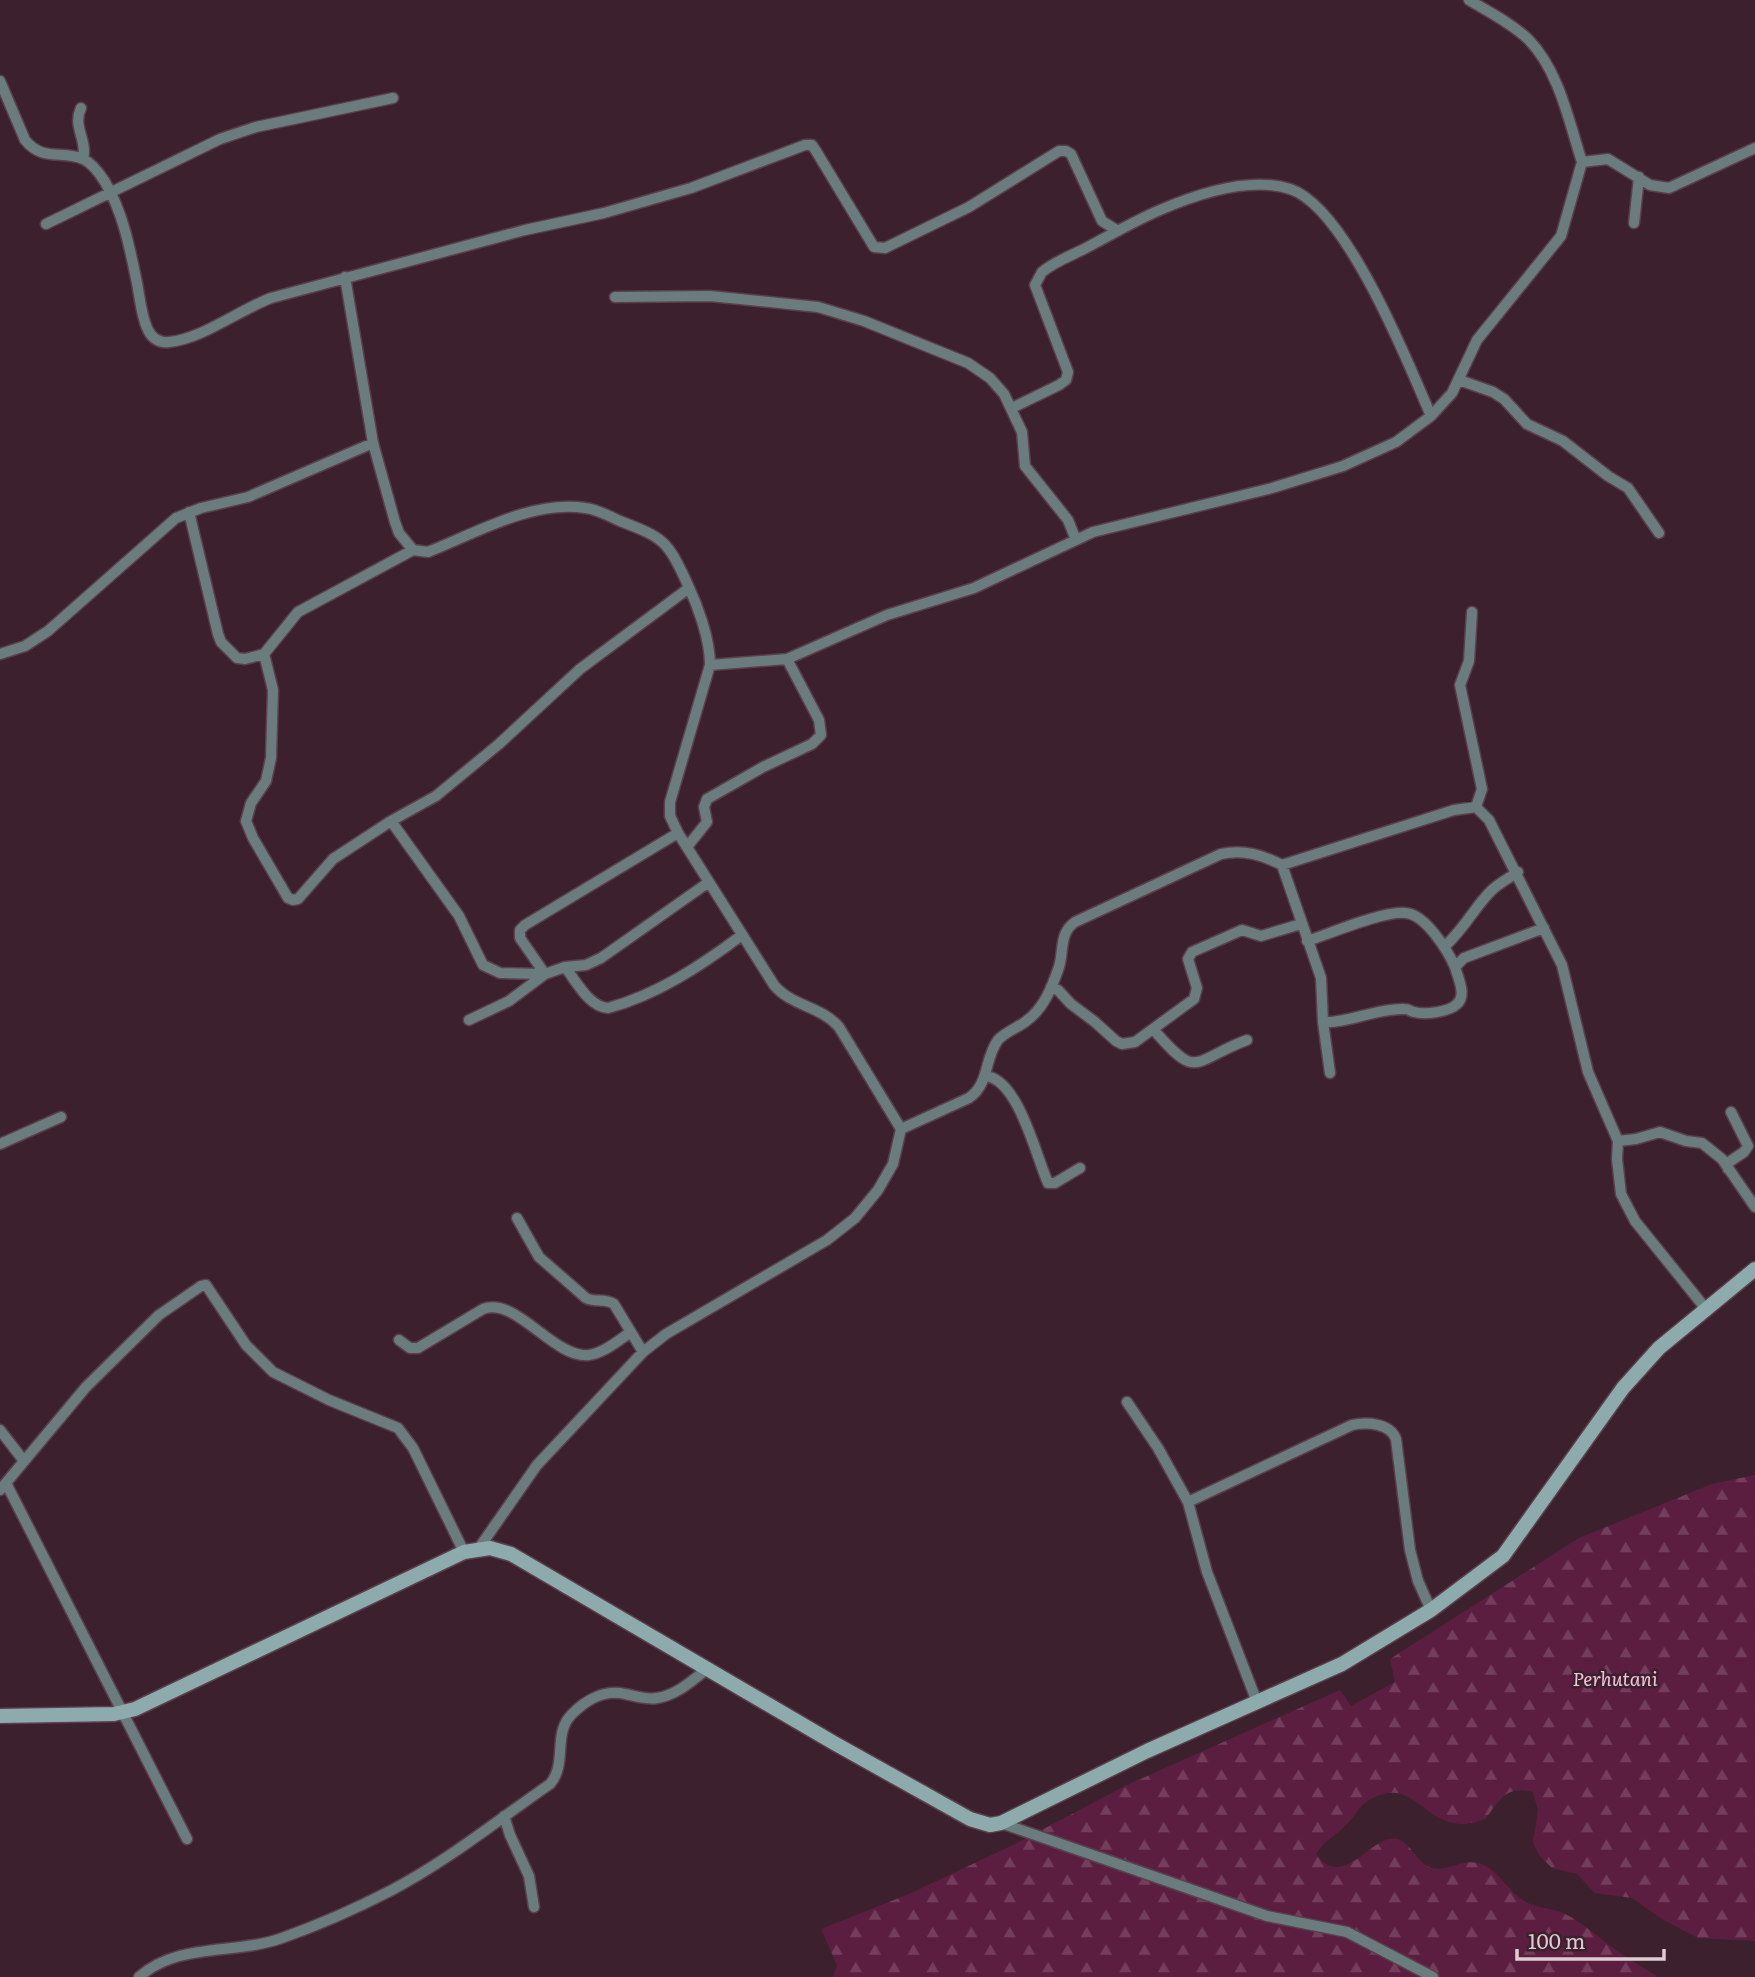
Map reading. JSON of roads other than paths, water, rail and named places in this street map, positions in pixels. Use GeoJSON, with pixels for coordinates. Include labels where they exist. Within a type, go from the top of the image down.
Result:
{"type":"FeatureCollection","features":[{"type":"Feature","properties":{"kind":"street"},"geometry":{"type":"LineString","coordinates":[[710,665],[787,659],[887,615],[974,588],[1106,528],[1272,488],[1343,466],[1396,442],[1430,416],[1452,393],[1471,350],[1485,329],[1561,236],[1582,162],[1555,82],[1536,49],[1514,28],[1469,0]]}},
{"type":"Feature","properties":{"kind":"street"},"geometry":{"type":"LineString","coordinates":[[0,81],[21,132],[31,148],[39,153],[83,159],[98,172],[111,194],[129,243],[144,321],[153,338],[160,342],[197,335],[271,298],[526,230],[604,213],[691,188],[805,145],[812,145],[816,150],[874,247],[879,249],[970,207],[1059,151],[1072,154],[1102,221],[1118,231]]}},
{"type":"Feature","properties":{"kind":"street"},"geometry":{"type":"LineString","coordinates":[[46,224],[111,194],[204,145],[239,132],[393,99]]}},
{"type":"Feature","properties":{"kind":"street"},"geometry":{"type":"LineString","coordinates":[[80,108],[77,119],[85,149],[83,159]]}},
{"type":"Feature","properties":{"kind":"street"},"geometry":{"type":"LineString","coordinates":[[1582,162],[1608,159],[1650,185],[1669,188],[1755,148]]}},
{"type":"Feature","properties":{"kind":"street"},"geometry":{"type":"LineString","coordinates":[[1634,223],[1639,177]]}},
{"type":"Feature","properties":{"kind":"street"},"geometry":{"type":"LineString","coordinates":[[1012,408],[1059,385],[1066,380],[1068,372],[1035,285],[1038,276],[1046,269],[1182,201],[1231,188],[1270,186],[1302,194],[1321,211],[1355,256],[1409,365],[1430,416]]}},
{"type":"Feature","properties":{"kind":"street"},"geometry":{"type":"LineString","coordinates":[[345,277],[373,443],[399,533],[413,550]]}},
{"type":"Feature","properties":{"kind":"street"},"geometry":{"type":"LineString","coordinates":[[615,297],[710,296],[818,307],[864,321],[968,363],[990,378],[1004,394],[1022,432],[1025,466],[1068,520],[1076,540]]}},
{"type":"Feature","properties":{"kind":"street"},"geometry":{"type":"LineString","coordinates":[[1459,380],[1493,392],[1504,399],[1527,424],[1563,441],[1628,488],[1659,533]]}},
{"type":"Feature","properties":{"kind":"street"},"geometry":{"type":"LineString","coordinates":[[0,654],[25,646],[48,631],[164,526],[189,512],[248,497],[373,443]]}},
{"type":"Feature","properties":{"kind":"street"},"geometry":{"type":"LineString","coordinates":[[189,512],[221,642],[237,658],[245,659],[264,654],[298,612],[413,550],[428,552],[530,513],[562,507],[589,508],[662,539],[689,588],[708,646],[710,665],[670,803],[670,816],[678,833],[780,992],[827,1016],[839,1027],[901,1129],[893,1164],[886,1178],[868,1204],[842,1230],[666,1334],[643,1352],[537,1465],[479,1548]]}},
{"type":"Feature","properties":{"kind":"street"},"geometry":{"type":"LineString","coordinates":[[264,654],[271,675],[271,758],[266,781],[251,803],[246,821],[288,898],[293,901],[298,899],[333,859],[391,821],[436,796],[499,744],[580,669],[689,588]]}},
{"type":"Feature","properties":{"kind":"street"},"geometry":{"type":"LineString","coordinates":[[1472,612],[1469,661],[1460,685],[1482,789],[1476,807]]}},
{"type":"Feature","properties":{"kind":"street"},"geometry":{"type":"LineString","coordinates":[[687,847],[707,822],[704,807],[707,799],[762,767],[812,744],[821,735],[819,720],[787,659]]}},
{"type":"Feature","properties":{"kind":"street"},"geometry":{"type":"LineString","coordinates":[[901,1129],[969,1098],[981,1086],[997,1042],[1038,1012],[1060,963],[1066,931],[1075,922],[1221,854],[1252,853],[1282,865],[1454,810],[1476,807],[1483,811],[1489,820],[1518,872],[1562,965],[1588,1072],[1618,1140],[1618,1175],[1626,1206],[1635,1222],[1706,1309]]}},
{"type":"Feature","properties":{"kind":"street"},"geometry":{"type":"LineString","coordinates":[[391,821],[459,916],[483,965],[500,973],[545,974]]}},
{"type":"Feature","properties":{"kind":"street"},"geometry":{"type":"LineString","coordinates":[[545,974],[520,938],[520,930],[678,833]]}},
{"type":"Feature","properties":{"kind":"street"},"geometry":{"type":"LineString","coordinates":[[1282,865],[1321,978],[1323,1022],[1330,1073]]}},
{"type":"Feature","properties":{"kind":"street"},"geometry":{"type":"LineString","coordinates":[[1446,946],[1492,890],[1518,872]]}},
{"type":"Feature","properties":{"kind":"street"},"geometry":{"type":"LineString","coordinates":[[469,1020],[509,1001],[545,974],[565,967],[586,965],[601,958],[709,882]]}},
{"type":"Feature","properties":{"kind":"street"},"geometry":{"type":"LineString","coordinates":[[1307,941],[1404,912],[1418,919],[1446,946],[1455,967],[1462,996],[1459,1002],[1448,1009],[1420,1013],[1405,1008],[1379,1010],[1332,1023],[1323,1022]]}},
{"type":"Feature","properties":{"kind":"street"},"geometry":{"type":"LineString","coordinates":[[1051,987],[1122,1044],[1135,1042],[1197,995],[1188,958],[1192,952],[1242,930],[1261,936],[1301,924]]}},
{"type":"Feature","properties":{"kind":"street"},"geometry":{"type":"LineString","coordinates":[[1455,967],[1464,958],[1544,928]]}},
{"type":"Feature","properties":{"kind":"street"},"geometry":{"type":"LineString","coordinates":[[565,967],[596,1006],[608,1008],[646,994],[704,963],[742,935]]}},
{"type":"Feature","properties":{"kind":"street"},"geometry":{"type":"LineString","coordinates":[[1153,1029],[1179,1057],[1193,1064],[1247,1040]]}},
{"type":"Feature","properties":{"kind":"street"},"geometry":{"type":"LineString","coordinates":[[985,1076],[998,1080],[1011,1094],[1048,1183],[1055,1183],[1080,1168]]}},
{"type":"Feature","properties":{"kind":"street"},"geometry":{"type":"LineString","coordinates":[[1728,1169],[1729,1163],[1748,1146],[1731,1112]]}},
{"type":"Feature","properties":{"kind":"street"},"geometry":{"type":"LineString","coordinates":[[0,1144],[61,1117]]}},
{"type":"Feature","properties":{"kind":"street"},"geometry":{"type":"LineString","coordinates":[[1618,1140],[1636,1139],[1654,1132],[1709,1146],[1755,1207]]}},
{"type":"Feature","properties":{"kind":"street"},"geometry":{"type":"LineString","coordinates":[[517,1218],[548,1267],[591,1301],[614,1304],[643,1352]]}},
{"type":"Feature","properties":{"kind":"street"},"geometry":{"type":"LineString","coordinates":[[0,1716],[124,1713],[157,1700],[464,1552],[479,1548],[496,1549],[511,1554],[834,1743],[970,1819],[990,1825],[1001,1823],[1147,1751],[1356,1656],[1431,1610],[1503,1556],[1630,1381],[1659,1348],[1755,1269]]}},
{"type":"Feature","properties":{"kind":"street"},"geometry":{"type":"LineString","coordinates":[[187,1839],[124,1713],[3,1486],[86,1387],[159,1315],[206,1285],[241,1339],[273,1372],[398,1428],[413,1448],[464,1552]]}},
{"type":"Feature","properties":{"kind":"street"},"geometry":{"type":"LineString","coordinates":[[399,1340],[410,1348],[418,1348],[483,1309],[495,1306],[579,1354],[597,1353],[631,1332]]}},
{"type":"Feature","properties":{"kind":"street"},"geometry":{"type":"LineString","coordinates":[[1127,1402],[1164,1458],[1188,1502],[1206,1572],[1257,1702]]}},
{"type":"Feature","properties":{"kind":"street"},"geometry":{"type":"LineString","coordinates":[[1188,1502],[1352,1425],[1364,1423],[1386,1428],[1396,1439],[1410,1550],[1418,1581],[1431,1610]]}},
{"type":"Feature","properties":{"kind":"street"},"geometry":{"type":"LineString","coordinates":[[0,1430],[24,1461]]}},
{"type":"Feature","properties":{"kind":"street"},"geometry":{"type":"LineString","coordinates":[[139,1977],[155,1965],[178,1956],[281,1939],[390,1891],[550,1784],[557,1777],[560,1767],[561,1731],[566,1721],[592,1699],[614,1692],[645,1699],[666,1696],[708,1668]]}},
{"type":"Feature","properties":{"kind":"street"},"geometry":{"type":"LineString","coordinates":[[504,1816],[529,1876],[534,1907]]}},
{"type":"Feature","properties":{"kind":"street"},"geometry":{"type":"LineString","coordinates":[[1001,1823],[1267,1916],[1347,1932],[1433,1977]]}},
{"type":"Feature","properties":{"kind":"park label","name":"Perhutani"},"geometry":{"type":"Point","coordinates":[1615,1679]}}]}
